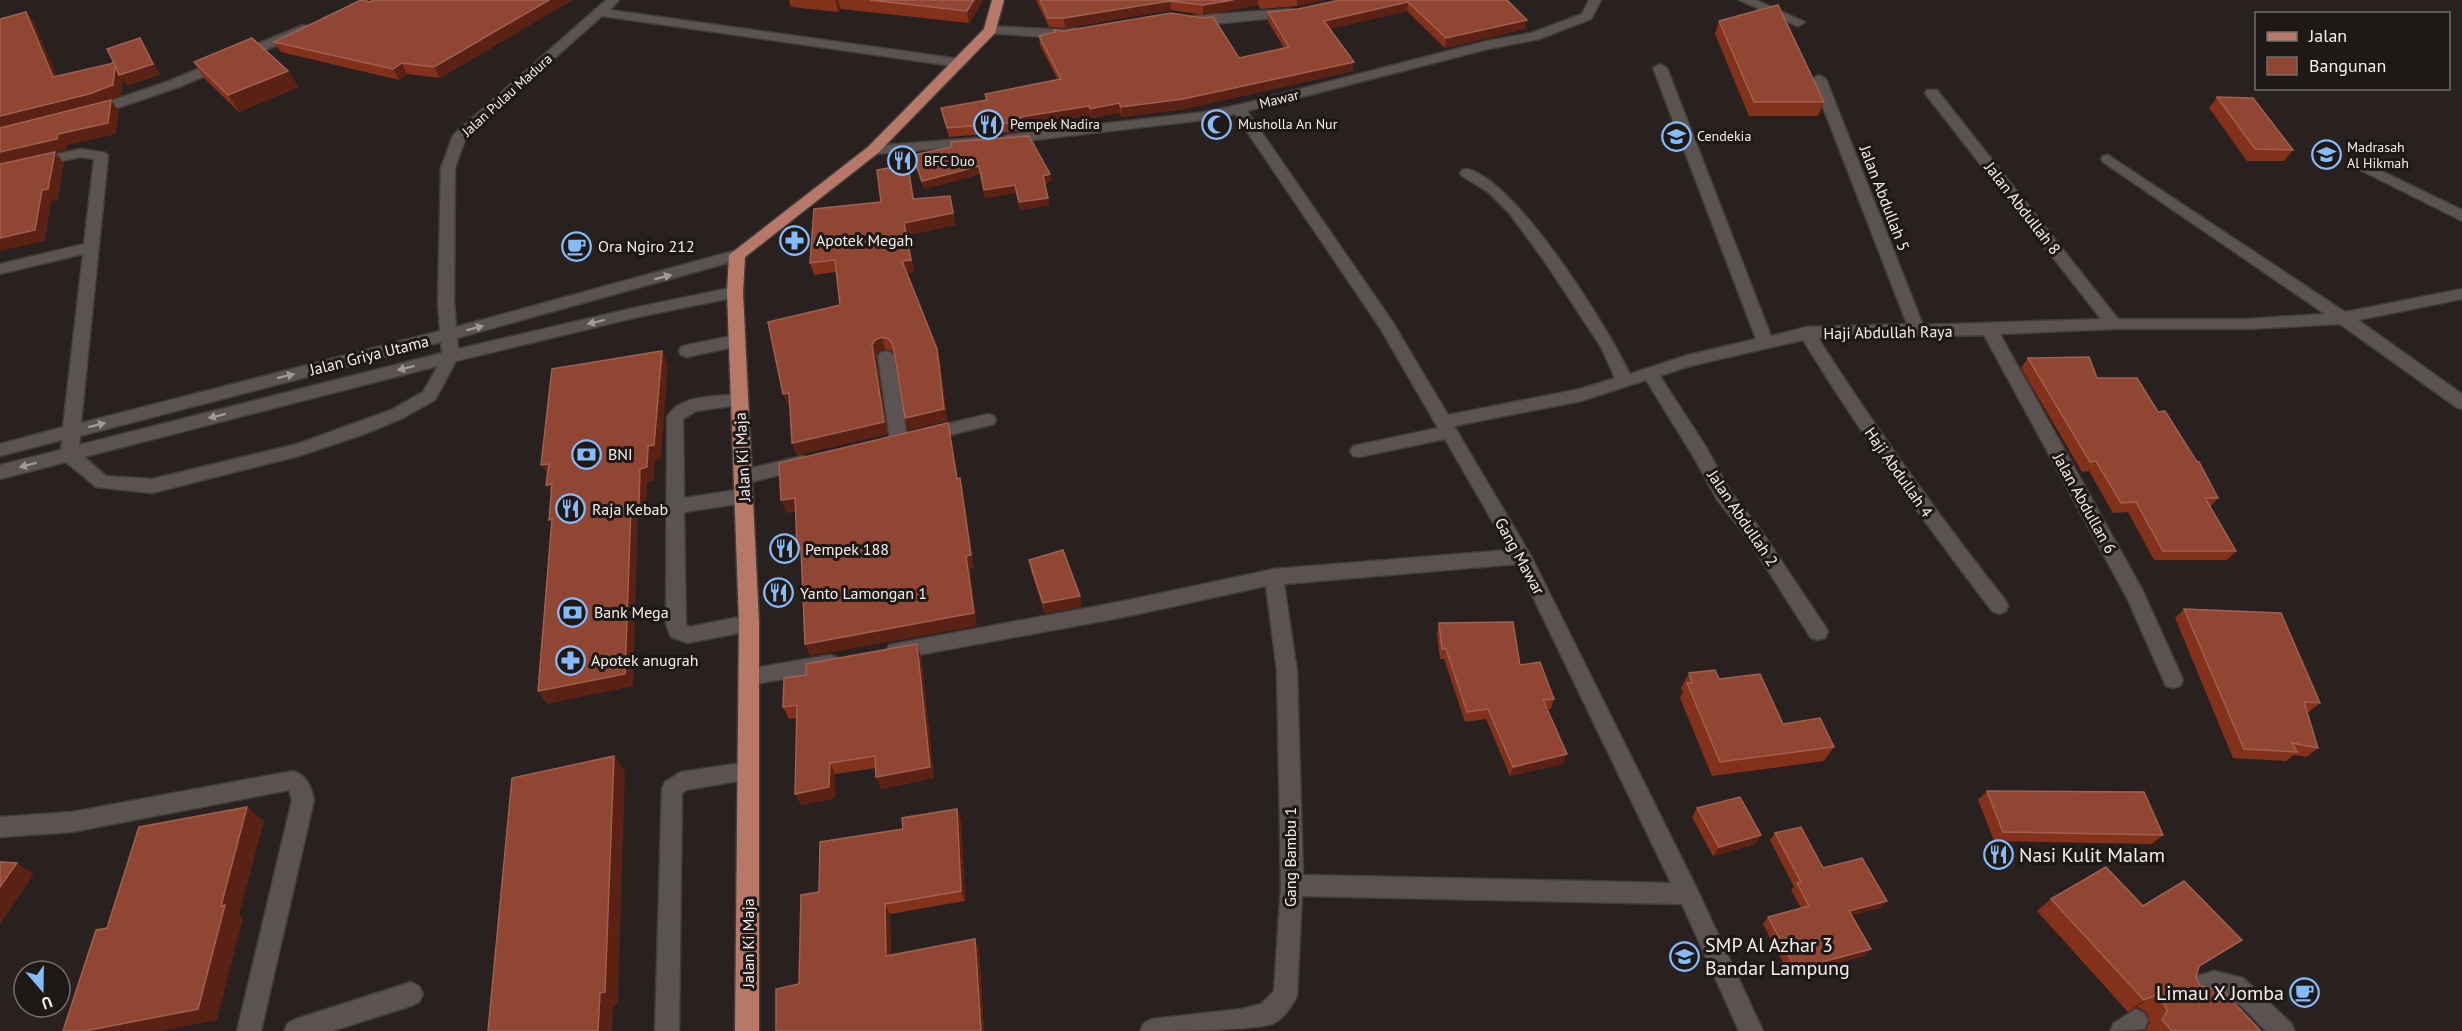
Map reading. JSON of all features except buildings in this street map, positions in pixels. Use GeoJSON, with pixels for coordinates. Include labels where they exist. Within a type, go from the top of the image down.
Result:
{"type":"FeatureCollection","features":[{"type":"Feature","properties":{"kind":"main road"},"geometry":{"type":"LineString","coordinates":[[737,255],[873,150],[990,30],[998,0]]}},
{"type":"Feature","properties":{"kind":"main road","name":"Jalan Ki Maja"},"geometry":{"type":"LineString","coordinates":[[737,255],[735,292],[749,623],[747,1031]]}},
{"type":"Feature","properties":{"kind":"street","name":"Jalan Pulau Madura"},"geometry":{"type":"LineString","coordinates":[[450,357],[446,301],[448,168],[460,135],[613,0]]}},
{"type":"Feature","properties":{"kind":"street","name":"Mawar"},"geometry":{"type":"LineString","coordinates":[[873,150],[992,140],[1204,116],[1239,109],[1534,36],[1587,16],[1595,0]]}},
{"type":"Feature","properties":{"kind":"street"},"geometry":{"type":"LineString","coordinates":[[1744,0],[1799,22]]}},
{"type":"Feature","properties":{"kind":"street"},"geometry":{"type":"LineString","coordinates":[[1182,18],[1203,21],[1309,10]]}},
{"type":"Feature","properties":{"kind":"street"},"geometry":{"type":"LineString","coordinates":[[600,12],[960,63]]}},
{"type":"Feature","properties":{"kind":"street"},"geometry":{"type":"LineString","coordinates":[[80,115],[102,110],[174,84],[316,24]]}},
{"type":"Feature","properties":{"kind":"street"},"geometry":{"type":"LineString","coordinates":[[990,30],[1065,34],[1089,30]]}},
{"type":"Feature","properties":{"kind":"street"},"geometry":{"type":"LineString","coordinates":[[1660,68],[1766,344]]}},
{"type":"Feature","properties":{"kind":"street","name":"Jalan Abdullah 5"},"geometry":{"type":"LineString","coordinates":[[1819,79],[1917,329]]}},
{"type":"Feature","properties":{"kind":"street","name":"Jalan Abdullah 8"},"geometry":{"type":"LineString","coordinates":[[1932,93],[2114,324]]}},
{"type":"Feature","properties":{"kind":"street","name":"Gang Mawar"},"geometry":{"type":"LineString","coordinates":[[1239,109],[1386,325],[1522,556],[1688,894],[1751,1031]]}},
{"type":"Feature","properties":{"kind":"street"},"geometry":{"type":"LineString","coordinates":[[0,171],[80,153],[101,156],[69,454],[102,482],[152,486],[299,450],[356,431],[397,414],[429,396],[450,357]]}},
{"type":"Feature","properties":{"kind":"street"},"geometry":{"type":"LineString","coordinates":[[2108,159],[2343,318],[2462,403]]}},
{"type":"Feature","properties":{"kind":"street"},"geometry":{"type":"LineString","coordinates":[[2365,167],[2462,216]]}},
{"type":"Feature","properties":{"kind":"street"},"geometry":{"type":"LineString","coordinates":[[1467,173],[1492,189],[1515,211],[1550,258],[1608,346],[1625,381]]}},
{"type":"Feature","properties":{"kind":"street"},"geometry":{"type":"LineString","coordinates":[[0,269],[91,247]]}},
{"type":"Feature","properties":{"kind":"street","name":"Jalan Griya Utama"},"geometry":{"type":"LineString","coordinates":[[0,450],[448,335],[737,255]]}},
{"type":"Feature","properties":{"kind":"street","name":"Jalan Griya Utama"},"geometry":{"type":"LineString","coordinates":[[0,472],[450,357],[638,312],[735,292]]}},
{"type":"Feature","properties":{"kind":"street","name":"Haji Abdullah Raya"},"geometry":{"type":"LineString","coordinates":[[1359,451],[1581,395],[1688,361],[1808,333],[2114,324],[2247,324],[2343,318],[2462,294]]}},
{"type":"Feature","properties":{"kind":"street","name":"Jalan Abdullan 6"},"geometry":{"type":"LineString","coordinates":[[1989,329],[2136,596],[2173,680]]}},
{"type":"Feature","properties":{"kind":"street","name":"Haji Abdullah 4"},"geometry":{"type":"LineString","coordinates":[[1808,333],[1848,399],[1928,515],[1999,606]]}},
{"type":"Feature","properties":{"kind":"street"},"geometry":{"type":"LineString","coordinates":[[687,351],[737,341]]}},
{"type":"Feature","properties":{"kind":"street"},"geometry":{"type":"LineString","coordinates":[[886,357],[893,442],[988,420]]}},
{"type":"Feature","properties":{"kind":"street","name":"Jalan Abdullah 2"},"geometry":{"type":"LineString","coordinates":[[1650,373],[1700,452],[1724,496],[1752,531],[1818,632]]}},
{"type":"Feature","properties":{"kind":"street"},"geometry":{"type":"LineString","coordinates":[[739,400],[690,407],[677,414],[676,624],[678,631],[688,635],[749,623]]}},
{"type":"Feature","properties":{"kind":"street"},"geometry":{"type":"LineString","coordinates":[[743,477],[821,459]]}},
{"type":"Feature","properties":{"kind":"street"},"geometry":{"type":"LineString","coordinates":[[676,506],[743,496]]}},
{"type":"Feature","properties":{"kind":"street"},"geometry":{"type":"LineString","coordinates":[[874,655],[1112,611],[1274,577],[1522,556]]}},
{"type":"Feature","properties":{"kind":"street","name":"Gang Bambu 1"},"geometry":{"type":"LineString","coordinates":[[1152,1031],[1241,1021],[1268,1014],[1284,996],[1292,885],[1287,671],[1274,577]]}},
{"type":"Feature","properties":{"kind":"street"},"geometry":{"type":"LineString","coordinates":[[749,677],[851,659]]}},
{"type":"Feature","properties":{"kind":"street"},"geometry":{"type":"LineString","coordinates":[[667,1031],[672,789],[681,782],[749,771]]}},
{"type":"Feature","properties":{"kind":"street"},"geometry":{"type":"LineString","coordinates":[[0,827],[72,822],[293,780],[301,789],[303,800],[249,1031]]}},
{"type":"Feature","properties":{"kind":"street"},"geometry":{"type":"LineString","coordinates":[[1292,885],[1688,894]]}},
{"type":"Feature","properties":{"kind":"street"},"geometry":{"type":"LineString","coordinates":[[2192,988],[2214,982],[2224,982],[2235,986],[2283,1031]]}},
{"type":"Feature","properties":{"kind":"street"},"geometry":{"type":"LineString","coordinates":[[296,1031],[411,994]]}},
{"type":"Feature","properties":{"kind":"place","name":"Pempek Nadira"},"geometry":{"type":"Point","coordinates":[989,124]}},
{"type":"Feature","properties":{"kind":"place","name":"Musholla An Nur"},"geometry":{"type":"Point","coordinates":[1217,124]}},
{"type":"Feature","properties":{"kind":"place","name":"Cendekia"},"geometry":{"type":"Point","coordinates":[1676,136]}},
{"type":"Feature","properties":{"kind":"place","name":"Madrasah Al Hikmah"},"geometry":{"type":"Point","coordinates":[2326,155]}},
{"type":"Feature","properties":{"kind":"place","name":"BFC Duo"},"geometry":{"type":"Point","coordinates":[903,161]}},
{"type":"Feature","properties":{"kind":"place","name":"Apotek Megah"},"geometry":{"type":"Point","coordinates":[795,240]}},
{"type":"Feature","properties":{"kind":"place","name":"Ora Ngiro 212"},"geometry":{"type":"Point","coordinates":[577,246]}},
{"type":"Feature","properties":{"kind":"place","name":"BNI"},"geometry":{"type":"Point","coordinates":[587,454]}},
{"type":"Feature","properties":{"kind":"place","name":"Raja Kebab"},"geometry":{"type":"Point","coordinates":[571,509]}},
{"type":"Feature","properties":{"kind":"place","name":"Pempek 188"},"geometry":{"type":"Point","coordinates":[784,549]}},
{"type":"Feature","properties":{"kind":"place","name":"Yanto Lamongan 1"},"geometry":{"type":"Point","coordinates":[779,593]}},
{"type":"Feature","properties":{"kind":"place","name":"Bank Mega"},"geometry":{"type":"Point","coordinates":[573,612]}},
{"type":"Feature","properties":{"kind":"place","name":"Apotek anugrah"},"geometry":{"type":"Point","coordinates":[570,660]}},
{"type":"Feature","properties":{"kind":"place","name":"Nasi Kulit Malam"},"geometry":{"type":"Point","coordinates":[1998,855]}},
{"type":"Feature","properties":{"kind":"place","name":"SMP Al Azhar 3 Bandar Lampung"},"geometry":{"type":"Point","coordinates":[1684,956]}},
{"type":"Feature","properties":{"kind":"place","name":"Limau X Jomba"},"geometry":{"type":"Point","coordinates":[2305,993]}}]}
